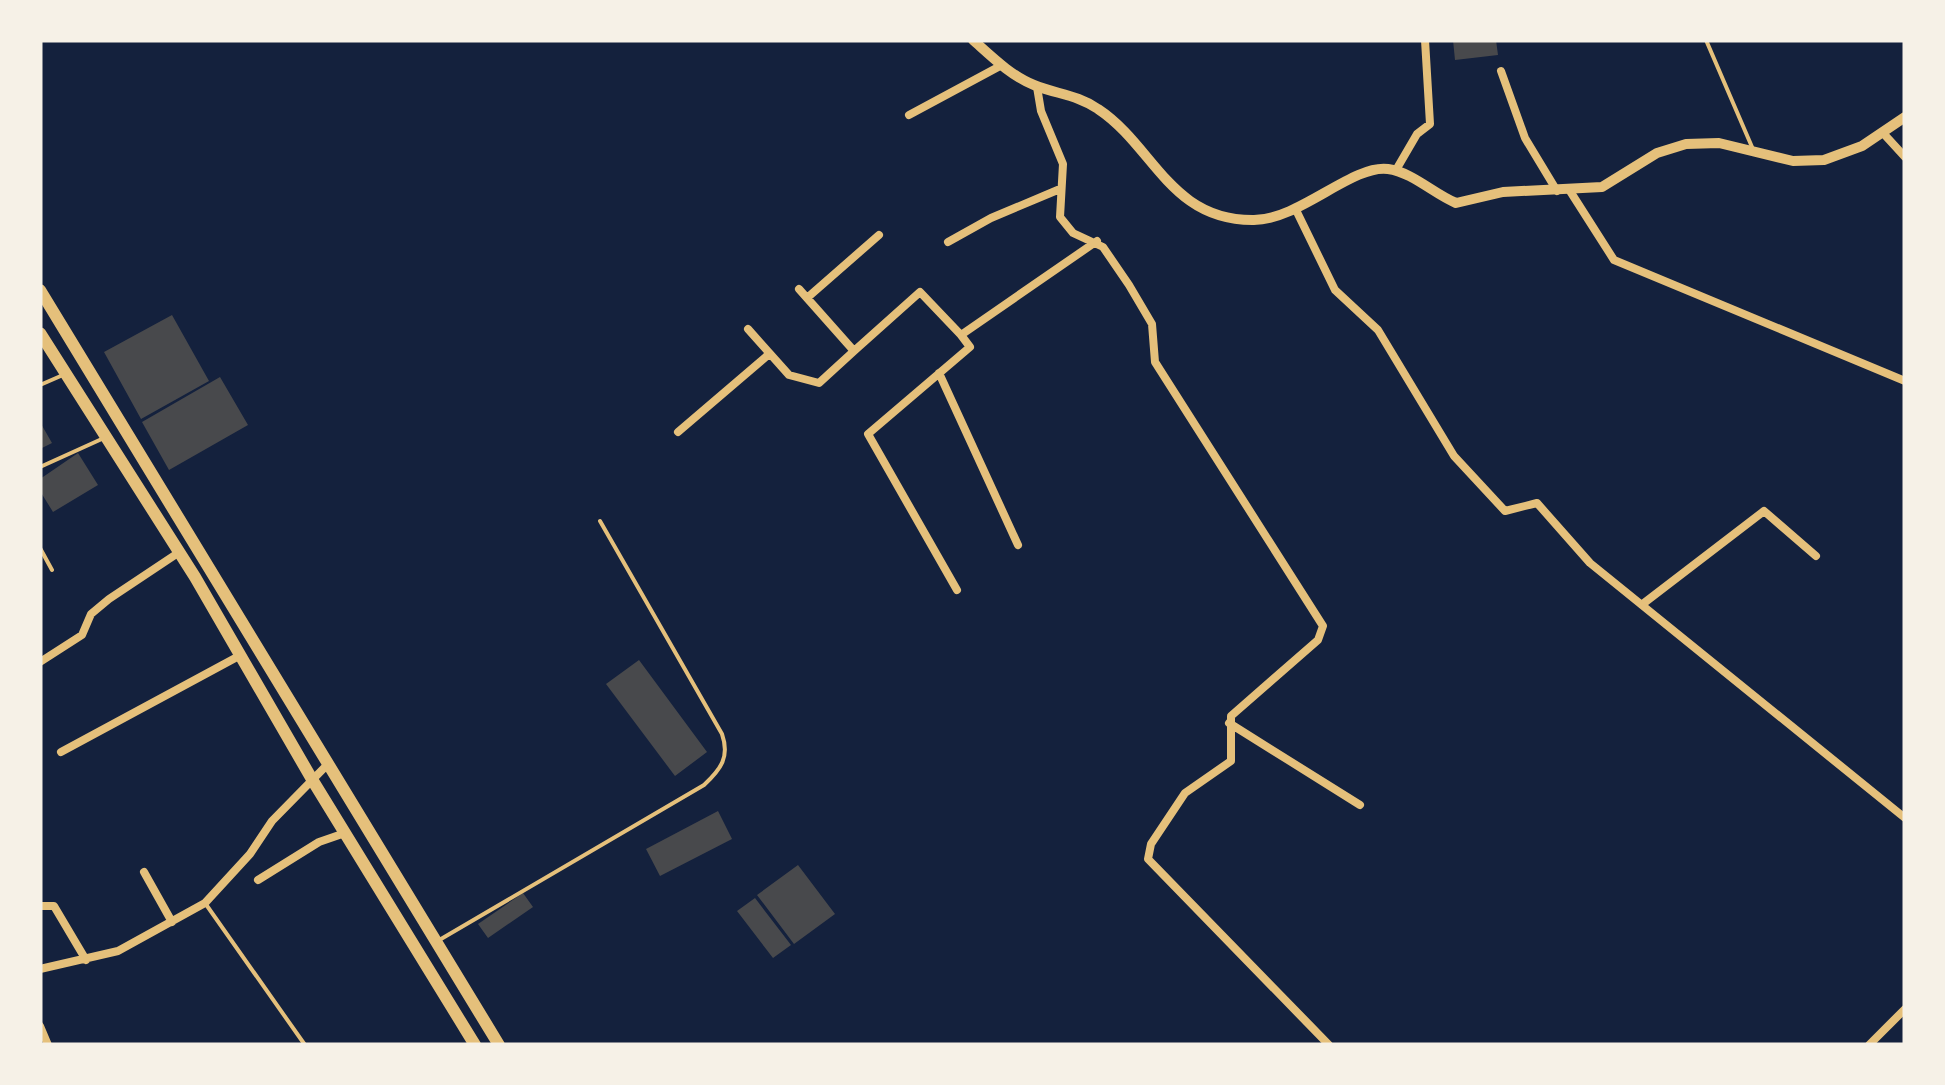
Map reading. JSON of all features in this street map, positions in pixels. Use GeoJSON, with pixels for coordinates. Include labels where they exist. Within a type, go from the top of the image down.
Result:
{"type":"FeatureCollection","features":[{"type":"Feature","properties":{"kind":"highway"},"geometry":{"type":"LineString","coordinates":[[40,290],[499,1045]]}},
{"type":"Feature","properties":{"kind":"highway"},"geometry":{"type":"LineString","coordinates":[[40,332],[472,1041]]}},
{"type":"Feature","properties":{"kind":"street"},"geometry":{"type":"LineString","coordinates":[[973,40],[1037,87],[1077,98],[1101,111],[1168,186],[1220,214],[1260,220],[1296,210],[1380,168],[1396,170],[1456,203],[1502,192],[1570,192],[1608,186],[1657,154],[1686,144],[1719,143],[1813,161],[1847,152],[1905,117]]}},
{"type":"Feature","properties":{"kind":"street"},"geometry":{"type":"LineString","coordinates":[[1396,170],[1418,134],[1430,124],[1425,40]]}},
{"type":"Feature","properties":{"kind":"street"},"geometry":{"type":"LineString","coordinates":[[909,116],[1002,64]]}},
{"type":"Feature","properties":{"kind":"street"},"geometry":{"type":"LineString","coordinates":[[1501,71],[1525,138],[1557,191]]}},
{"type":"Feature","properties":{"kind":"street"},"geometry":{"type":"LineString","coordinates":[[1037,87],[1041,111],[1063,164],[1058,211],[1064,224],[1073,233],[1097,241],[1149,318],[1152,354],[1160,370],[1323,626],[1318,640],[1257,690],[1229,723],[1230,761],[1185,793],[1151,844],[1148,859],[1328,1045]]}},
{"type":"Feature","properties":{"kind":"street"},"geometry":{"type":"LineString","coordinates":[[1882,132],[1905,157]]}},
{"type":"Feature","properties":{"kind":"street"},"geometry":{"type":"LineString","coordinates":[[948,242],[991,218],[1060,189]]}},
{"type":"Feature","properties":{"kind":"street"},"geometry":{"type":"LineString","coordinates":[[1570,192],[1614,260],[1905,382]]}},
{"type":"Feature","properties":{"kind":"street"},"geometry":{"type":"LineString","coordinates":[[1296,210],[1335,290],[1378,330],[1467,473],[1508,513],[1537,503],[1590,563],[1905,818]]}},
{"type":"Feature","properties":{"kind":"street"},"geometry":{"type":"LineString","coordinates":[[807,298],[880,235]]}},
{"type":"Feature","properties":{"kind":"street"},"geometry":{"type":"LineString","coordinates":[[961,336],[1097,241]]}},
{"type":"Feature","properties":{"kind":"street"},"geometry":{"type":"LineString","coordinates":[[799,289],[854,350]]}},
{"type":"Feature","properties":{"kind":"street"},"geometry":{"type":"LineString","coordinates":[[748,329],[789,375],[819,382],[920,292],[970,347],[868,434],[958,590]]}},
{"type":"Feature","properties":{"kind":"street"},"geometry":{"type":"LineString","coordinates":[[678,432],[768,355]]}},
{"type":"Feature","properties":{"kind":"street"},"geometry":{"type":"LineString","coordinates":[[940,372],[1018,545]]}},
{"type":"Feature","properties":{"kind":"street"},"geometry":{"type":"LineString","coordinates":[[1644,603],[1764,511],[1816,556]]}},
{"type":"Feature","properties":{"kind":"street"},"geometry":{"type":"LineString","coordinates":[[40,662],[82,635],[91,614],[109,599],[178,553]]}},
{"type":"Feature","properties":{"kind":"street"},"geometry":{"type":"LineString","coordinates":[[61,752],[239,656]]}},
{"type":"Feature","properties":{"kind":"street"},"geometry":{"type":"LineString","coordinates":[[1229,723],[1360,805]]}},
{"type":"Feature","properties":{"kind":"street"},"geometry":{"type":"LineString","coordinates":[[40,969],[118,950],[205,903],[250,854],[272,821],[328,764]]}},
{"type":"Feature","properties":{"kind":"street"},"geometry":{"type":"LineString","coordinates":[[258,880],[319,842],[345,833]]}},
{"type":"Feature","properties":{"kind":"street"},"geometry":{"type":"LineString","coordinates":[[144,872],[172,922]]}},
{"type":"Feature","properties":{"kind":"street"},"geometry":{"type":"LineString","coordinates":[[40,906],[54,906],[86,960]]}},
{"type":"Feature","properties":{"kind":"street"},"geometry":{"type":"LineString","coordinates":[[1869,1045],[1905,1009]]}},
{"type":"Feature","properties":{"kind":"street"},"geometry":{"type":"LineString","coordinates":[[40,1026],[48,1045]]}},
{"type":"Feature","properties":{"kind":"lane"},"geometry":{"type":"LineString","coordinates":[[1706,40],[1754,152]]}},
{"type":"Feature","properties":{"kind":"lane"},"geometry":{"type":"LineString","coordinates":[[40,385],[65,374]]}},
{"type":"Feature","properties":{"kind":"lane"},"geometry":{"type":"LineString","coordinates":[[40,466],[104,438]]}},
{"type":"Feature","properties":{"kind":"lane"},"geometry":{"type":"LineString","coordinates":[[437,942],[704,785],[724,761],[727,748],[722,734],[600,521]]}},
{"type":"Feature","properties":{"kind":"lane"},"geometry":{"type":"LineString","coordinates":[[40,548],[52,570]]}},
{"type":"Feature","properties":{"kind":"lane"},"geometry":{"type":"LineString","coordinates":[[205,903],[305,1045]]}},
{"type":"Feature","properties":{"kind":"lane"},"geometry":{"type":"LineString","coordinates":[[456,1045],[472,1041]]}},
{"type":"Feature","properties":{"kind":"building"},"geometry":{"type":"Polygon","coordinates":[[[1453,40],[1496,40],[1498,55],[1455,60],[1453,40]]]}},
{"type":"Feature","properties":{"kind":"building"},"geometry":{"type":"Polygon","coordinates":[[[172,315],[209,381],[141,419],[104,352],[172,315]]]}},
{"type":"Feature","properties":{"kind":"building"},"geometry":{"type":"Polygon","coordinates":[[[220,377],[248,425],[169,470],[142,422],[220,377]]]}},
{"type":"Feature","properties":{"kind":"building"},"geometry":{"type":"Polygon","coordinates":[[[40,422],[52,443],[40,449],[40,422]]]}},
{"type":"Feature","properties":{"kind":"building"},"geometry":{"type":"Polygon","coordinates":[[[78,453],[98,485],[53,512],[40,491],[40,479],[78,453]]]}},
{"type":"Feature","properties":{"kind":"building"},"geometry":{"type":"Polygon","coordinates":[[[639,660],[707,752],[675,776],[606,684],[639,660]]]}},
{"type":"Feature","properties":{"kind":"building"},"geometry":{"type":"Polygon","coordinates":[[[718,811],[732,839],[660,876],[646,849],[718,811]]]}},
{"type":"Feature","properties":{"kind":"building"},"geometry":{"type":"Polygon","coordinates":[[[798,865],[835,914],[794,944],[757,895],[798,865]]]}},
{"type":"Feature","properties":{"kind":"building"},"geometry":{"type":"Polygon","coordinates":[[[523,893],[533,907],[488,938],[478,924],[523,893]]]}},
{"type":"Feature","properties":{"kind":"building"},"geometry":{"type":"Polygon","coordinates":[[[755,898],[791,945],[773,958],[737,911],[755,898]]]}}]}
